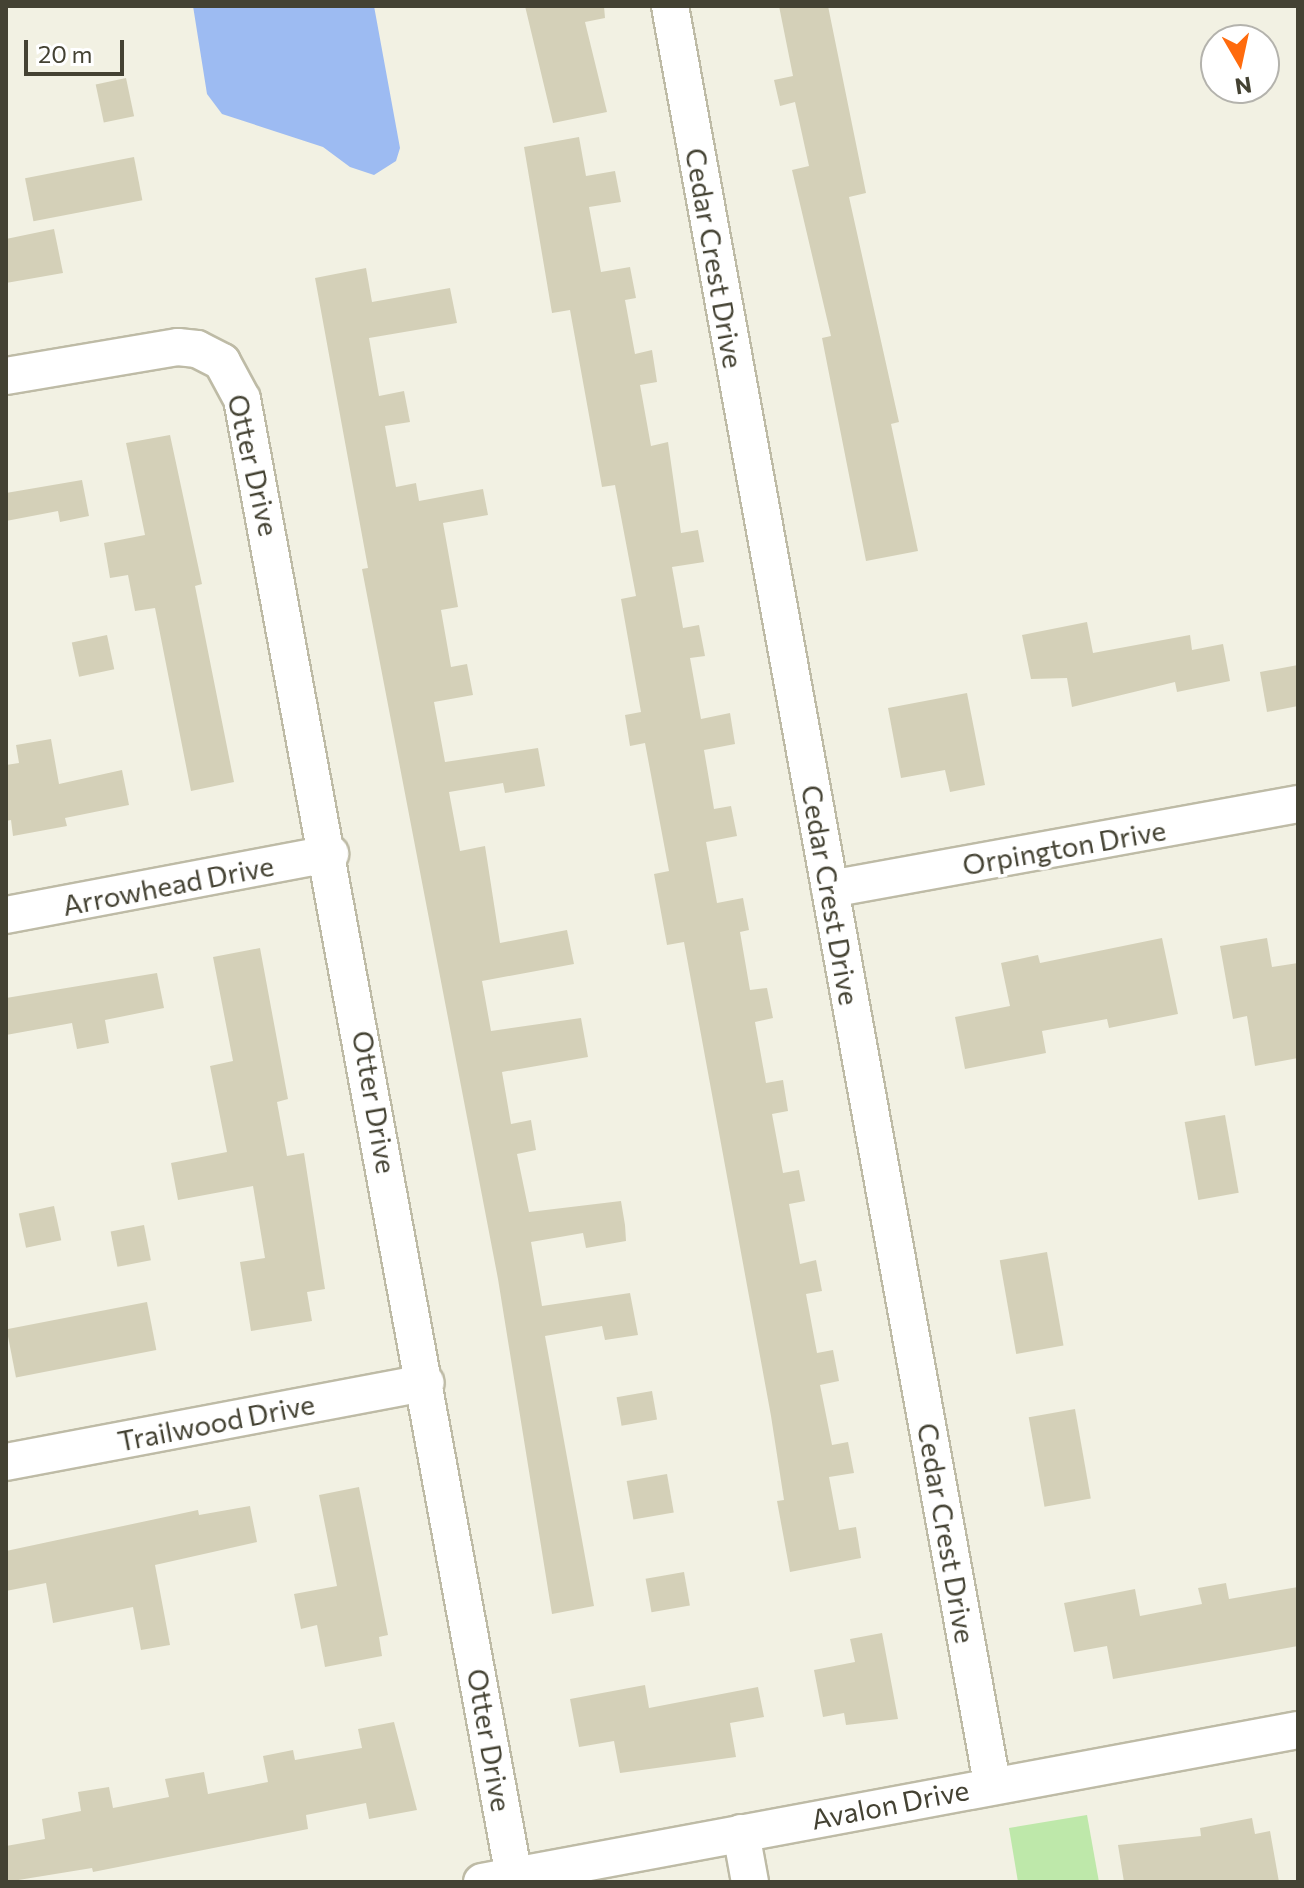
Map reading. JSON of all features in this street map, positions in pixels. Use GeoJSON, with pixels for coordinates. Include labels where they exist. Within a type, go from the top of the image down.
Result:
{"type":"FeatureCollection","features":[{"type":"Feature","properties":{"kind":"street","name":"Cedar Crest Drive"},"geometry":{"type":"LineString","coordinates":[[670,6],[992,1784]]}},
{"type":"Feature","properties":{"kind":"street","name":"Otter Drive"},"geometry":{"type":"LineString","coordinates":[[6,376],[158,349],[197,349],[222,362],[235,381],[251,429],[426,1383],[498,1879]]}},
{"type":"Feature","properties":{"kind":"street","name":"Orpington Drive"},"geometry":{"type":"LineString","coordinates":[[830,889],[1298,804]]}},
{"type":"Feature","properties":{"kind":"street","name":"Arrowhead Drive"},"geometry":{"type":"LineString","coordinates":[[6,915],[330,854]]}},
{"type":"Feature","properties":{"kind":"street","name":"Trailwood Drive"},"geometry":{"type":"LineString","coordinates":[[6,1462],[426,1383]]}},
{"type":"Feature","properties":{"kind":"street","name":"Avalon Drive"},"geometry":{"type":"LineString","coordinates":[[498,1879],[992,1784],[1298,1730]]}},
{"type":"Feature","properties":{"kind":"street"},"geometry":{"type":"LineString","coordinates":[[741,1833],[750,1882]]}},
{"type":"Feature","properties":{"kind":"green space"},"geometry":{"type":"Polygon","coordinates":[[[1087,1815],[1099,1882],[1018,1882],[1009,1828],[1087,1815]]]}},
{"type":"Feature","properties":{"kind":"water"},"geometry":{"type":"Polygon","coordinates":[[[193,6],[374,6],[400,148],[396,161],[374,175],[350,167],[323,147],[222,114],[207,94],[193,6]]]}},
{"type":"Feature","properties":{"kind":"building"},"geometry":{"type":"Polygon","coordinates":[[[525,6],[604,6],[605,18],[585,22],[607,112],[553,123],[525,6]]]}},
{"type":"Feature","properties":{"kind":"building"},"geometry":{"type":"Polygon","coordinates":[[[779,6],[828,6],[866,193],[849,197],[899,422],[891,424],[918,551],[866,561],[822,338],[831,336],[792,170],[809,166],[795,102],[780,106],[774,80],[793,76],[779,6]]]}},
{"type":"Feature","properties":{"kind":"building"},"geometry":{"type":"Polygon","coordinates":[[[126,78],[134,116],[104,123],[96,84],[126,78]]]}},
{"type":"Feature","properties":{"kind":"building"},"geometry":{"type":"Polygon","coordinates":[[[579,137],[586,176],[615,171],[621,202],[589,207],[601,272],[630,267],[636,298],[625,300],[635,354],[652,350],[657,382],[640,385],[651,446],[668,442],[681,533],[698,530],[704,562],[672,567],[683,628],[699,625],[705,656],[690,658],[701,719],[730,713],[735,744],[704,750],[714,809],[731,806],[737,836],[706,842],[717,903],[743,898],[749,930],[740,932],[750,990],[767,988],[773,1018],[755,1022],[766,1083],[783,1080],[788,1111],[772,1114],[783,1173],[799,1170],[805,1201],[789,1204],[800,1264],[816,1260],[822,1291],[806,1294],[817,1353],[833,1350],[839,1381],[820,1385],[832,1445],[848,1442],[854,1473],[829,1477],[839,1530],[856,1527],[861,1558],[790,1572],[777,1501],[784,1500],[771,1416],[684,942],[667,945],[654,874],[669,871],[645,743],[630,746],[625,715],[641,712],[621,599],[636,596],[615,485],[602,487],[570,310],[552,313],[524,147],[579,137]]]}},
{"type":"Feature","properties":{"kind":"building"},"geometry":{"type":"Polygon","coordinates":[[[134,157],[142,200],[33,221],[25,178],[134,157]]]}},
{"type":"Feature","properties":{"kind":"building"},"geometry":{"type":"Polygon","coordinates":[[[54,229],[63,273],[6,283],[6,239],[54,229]]]}},
{"type":"Feature","properties":{"kind":"building"},"geometry":{"type":"Polygon","coordinates":[[[366,268],[372,302],[450,288],[457,323],[369,338],[379,396],[404,391],[410,422],[385,426],[396,487],[416,483],[419,501],[483,489],[488,515],[443,523],[458,607],[441,610],[451,667],[467,664],[473,695],[434,702],[445,762],[538,748],[545,786],[505,793],[503,783],[449,792],[460,851],[485,846],[500,943],[567,930],[574,964],[482,981],[491,1031],[581,1018],[588,1057],[502,1072],[511,1124],[531,1120],[536,1150],[517,1154],[529,1212],[621,1201],[625,1225],[626,1241],[586,1248],[583,1233],[531,1242],[542,1306],[630,1293],[638,1335],[605,1340],[602,1326],[545,1336],[594,1606],[552,1614],[498,1279],[362,569],[368,568],[315,278],[366,268]]]}},
{"type":"Feature","properties":{"kind":"building"},"geometry":{"type":"Polygon","coordinates":[[[170,435],[202,584],[195,586],[234,782],[191,791],[155,608],[135,611],[128,575],[110,578],[104,543],[145,535],[126,443],[170,435]]]}},
{"type":"Feature","properties":{"kind":"building"},"geometry":{"type":"Polygon","coordinates":[[[82,480],[89,516],[60,522],[58,511],[6,521],[6,493],[82,480]]]}},
{"type":"Feature","properties":{"kind":"building"},"geometry":{"type":"Polygon","coordinates":[[[1087,622],[1093,653],[1190,635],[1192,650],[1223,644],[1230,681],[1177,692],[1175,682],[1072,707],[1067,678],[1031,679],[1022,635],[1087,622]]]}},
{"type":"Feature","properties":{"kind":"building"},"geometry":{"type":"Polygon","coordinates":[[[107,635],[114,669],[79,677],[72,642],[107,635]]]}},
{"type":"Feature","properties":{"kind":"building"},"geometry":{"type":"Polygon","coordinates":[[[1298,665],[1298,706],[1267,712],[1260,672],[1298,665]]]}},
{"type":"Feature","properties":{"kind":"building"},"geometry":{"type":"Polygon","coordinates":[[[967,693],[985,785],[950,792],[945,770],[901,778],[888,708],[967,693]]]}},
{"type":"Feature","properties":{"kind":"building"},"geometry":{"type":"Polygon","coordinates":[[[51,739],[59,784],[122,770],[129,805],[65,818],[67,826],[13,836],[11,820],[6,821],[6,765],[19,763],[16,745],[51,739]]]}},
{"type":"Feature","properties":{"kind":"building"},"geometry":{"type":"Polygon","coordinates":[[[1162,938],[1178,1014],[1109,1028],[1107,1019],[1042,1031],[1046,1053],[965,1069],[955,1017],[1010,1006],[1001,963],[1038,955],[1040,963],[1162,938]]]}},
{"type":"Feature","properties":{"kind":"building"},"geometry":{"type":"Polygon","coordinates":[[[1267,938],[1272,967],[1298,963],[1298,1058],[1255,1066],[1247,1016],[1233,1019],[1220,946],[1267,938]]]}},
{"type":"Feature","properties":{"kind":"building"},"geometry":{"type":"Polygon","coordinates":[[[260,948],[288,1099],[277,1102],[287,1156],[304,1153],[325,1289],[307,1292],[312,1321],[251,1331],[240,1262],[265,1258],[253,1186],[178,1200],[171,1163],[227,1152],[210,1066],[233,1061],[213,957],[260,948]]]}},
{"type":"Feature","properties":{"kind":"building"},"geometry":{"type":"Polygon","coordinates":[[[157,973],[164,1008],[105,1020],[109,1043],[77,1049],[72,1023],[6,1035],[6,998],[157,973]]]}},
{"type":"Feature","properties":{"kind":"building"},"geometry":{"type":"Polygon","coordinates":[[[1225,1115],[1239,1193],[1198,1200],[1185,1122],[1225,1115]]]}},
{"type":"Feature","properties":{"kind":"building"},"geometry":{"type":"Polygon","coordinates":[[[54,1206],[61,1240],[26,1248],[19,1213],[54,1206]]]}},
{"type":"Feature","properties":{"kind":"building"},"geometry":{"type":"Polygon","coordinates":[[[144,1225],[151,1260],[117,1267],[111,1231],[144,1225]]]}},
{"type":"Feature","properties":{"kind":"building"},"geometry":{"type":"Polygon","coordinates":[[[1047,1252],[1063,1346],[1016,1354],[1000,1260],[1047,1252]]]}},
{"type":"Feature","properties":{"kind":"building"},"geometry":{"type":"Polygon","coordinates":[[[147,1302],[156,1350],[16,1377],[7,1329],[147,1302]]]}},
{"type":"Feature","properties":{"kind":"building"},"geometry":{"type":"Polygon","coordinates":[[[652,1391],[657,1420],[622,1426],[617,1397],[652,1391]]]}},
{"type":"Feature","properties":{"kind":"building"},"geometry":{"type":"Polygon","coordinates":[[[1075,1409],[1091,1499],[1045,1507],[1029,1417],[1075,1409]]]}},
{"type":"Feature","properties":{"kind":"building"},"geometry":{"type":"Polygon","coordinates":[[[667,1474],[674,1512],[633,1520],[627,1481],[667,1474]]]}},
{"type":"Feature","properties":{"kind":"building"},"geometry":{"type":"Polygon","coordinates":[[[359,1487],[388,1635],[379,1637],[382,1656],[325,1667],[317,1625],[301,1629],[294,1594],[337,1586],[319,1495],[359,1487]]]}},
{"type":"Feature","properties":{"kind":"building"},"geometry":{"type":"Polygon","coordinates":[[[250,1506],[257,1542],[155,1565],[170,1645],[141,1650],[133,1607],[53,1623],[46,1583],[6,1591],[6,1551],[198,1510],[199,1515],[250,1506]]]}},
{"type":"Feature","properties":{"kind":"building"},"geometry":{"type":"Polygon","coordinates":[[[684,1572],[690,1605],[651,1612],[646,1579],[684,1572]]]}},
{"type":"Feature","properties":{"kind":"building"},"geometry":{"type":"Polygon","coordinates":[[[1226,1583],[1229,1599],[1298,1587],[1298,1646],[1113,1679],[1107,1646],[1074,1652],[1064,1603],[1135,1589],[1140,1616],[1202,1604],[1198,1588],[1226,1583]]]}},
{"type":"Feature","properties":{"kind":"building"},"geometry":{"type":"Polygon","coordinates":[[[882,1633],[898,1719],[846,1725],[844,1713],[823,1717],[814,1670],[855,1662],[850,1639],[882,1633]]]}},
{"type":"Feature","properties":{"kind":"building"},"geometry":{"type":"Polygon","coordinates":[[[645,1685],[649,1708],[758,1687],[764,1717],[730,1723],[736,1757],[620,1773],[614,1741],[579,1747],[570,1699],[645,1685]]]}},
{"type":"Feature","properties":{"kind":"building"},"geometry":{"type":"Polygon","coordinates":[[[394,1722],[417,1810],[369,1819],[366,1803],[306,1815],[308,1829],[93,1872],[92,1868],[6,1882],[6,1846],[45,1839],[42,1819],[81,1811],[78,1792],[109,1787],[113,1808],[169,1797],[165,1779],[204,1772],[208,1794],[268,1782],[263,1756],[293,1750],[295,1760],[362,1748],[358,1729],[394,1722]]]}},
{"type":"Feature","properties":{"kind":"building"},"geometry":{"type":"Polygon","coordinates":[[[1252,1818],[1255,1834],[1270,1831],[1279,1882],[1124,1882],[1118,1845],[1201,1836],[1200,1828],[1252,1818]]]}}]}
